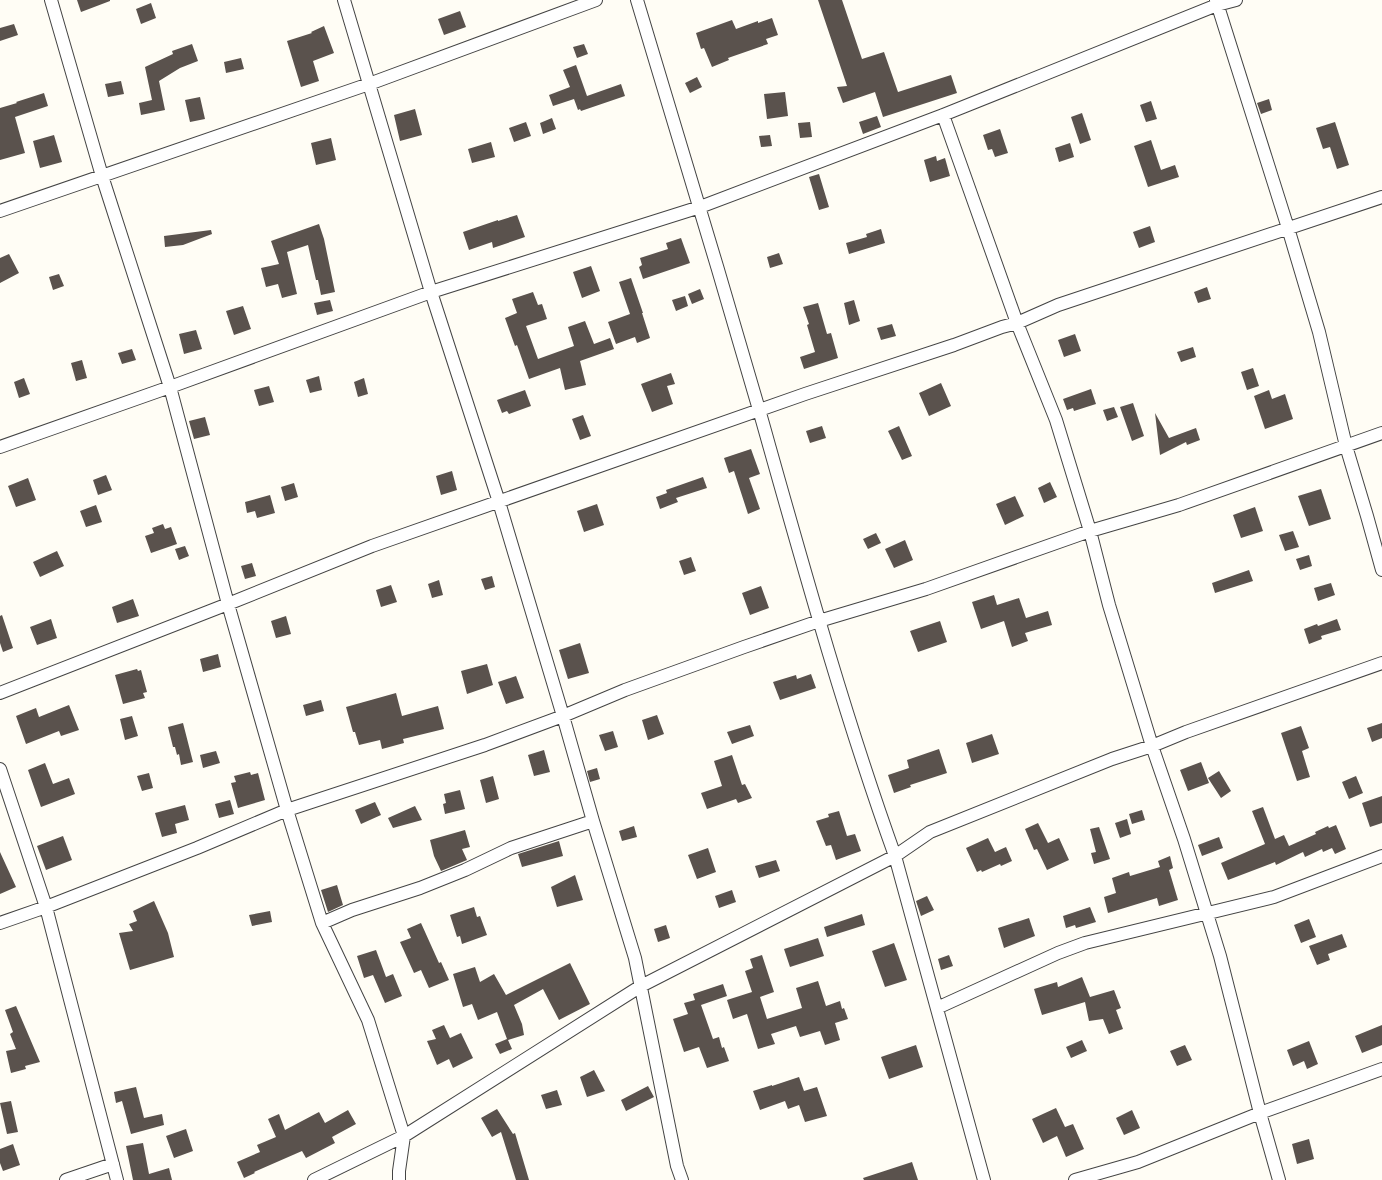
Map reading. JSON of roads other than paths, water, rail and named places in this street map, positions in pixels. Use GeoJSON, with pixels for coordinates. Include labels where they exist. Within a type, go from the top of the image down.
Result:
{"type":"FeatureCollection","features":[{"type":"Feature","properties":{"kind":"street"},"geometry":{"type":"LineString","coordinates":[[51,0],[102,176],[170,387],[228,604],[287,810],[322,923],[368,1020],[404,1136],[399,1180]]}},
{"type":"Feature","properties":{"kind":"street"},"geometry":{"type":"LineString","coordinates":[[344,0],[431,292],[499,502],[635,958],[682,1180]]}},
{"type":"Feature","properties":{"kind":"street"},"geometry":{"type":"LineString","coordinates":[[0,211],[369,84],[596,0]]}},
{"type":"Feature","properties":{"kind":"street"},"geometry":{"type":"LineString","coordinates":[[637,0],[700,207],[819,621],[895,856],[984,1180]]}},
{"type":"Feature","properties":{"kind":"street"},"geometry":{"type":"LineString","coordinates":[[0,447],[431,292],[700,207],[943,115],[1216,2],[1236,0]]}},
{"type":"Feature","properties":{"kind":"street"},"geometry":{"type":"LineString","coordinates":[[1216,2],[1319,332],[1346,446],[1382,570]]}},
{"type":"Feature","properties":{"kind":"street"},"geometry":{"type":"LineString","coordinates":[[943,115],[1016,323],[1056,420],[1152,746],[1184,839],[1220,956],[1279,1180]]}},
{"type":"Feature","properties":{"kind":"street"},"geometry":{"type":"LineString","coordinates":[[0,693],[372,546],[805,394],[954,345],[1016,323],[1058,305],[1382,197]]}},
{"type":"Feature","properties":{"kind":"street"},"geometry":{"type":"LineString","coordinates":[[0,923],[197,848],[287,810],[485,745],[563,716],[625,690],[744,647],[819,621],[926,589],[1090,531],[1179,505],[1382,433]]}},
{"type":"Feature","properties":{"kind":"street"},"geometry":{"type":"LineString","coordinates":[[314,1180],[404,1136],[641,986],[895,856],[930,832],[1112,759],[1382,662]]}},
{"type":"Feature","properties":{"kind":"street"},"geometry":{"type":"LineString","coordinates":[[0,769],[46,907],[117,1180]]}},
{"type":"Feature","properties":{"kind":"street"},"geometry":{"type":"LineString","coordinates":[[322,923],[352,910],[420,888],[465,870],[510,848],[593,821]]}},
{"type":"Feature","properties":{"kind":"street"},"geometry":{"type":"LineString","coordinates":[[937,1008],[1084,943],[1274,897],[1382,856]]}},
{"type":"Feature","properties":{"kind":"street"},"geometry":{"type":"LineString","coordinates":[[1075,1180],[1138,1162],[1260,1113],[1382,1068]]}},
{"type":"Feature","properties":{"kind":"street"},"geometry":{"type":"LineString","coordinates":[[66,1180],[113,1164]]}}]}
